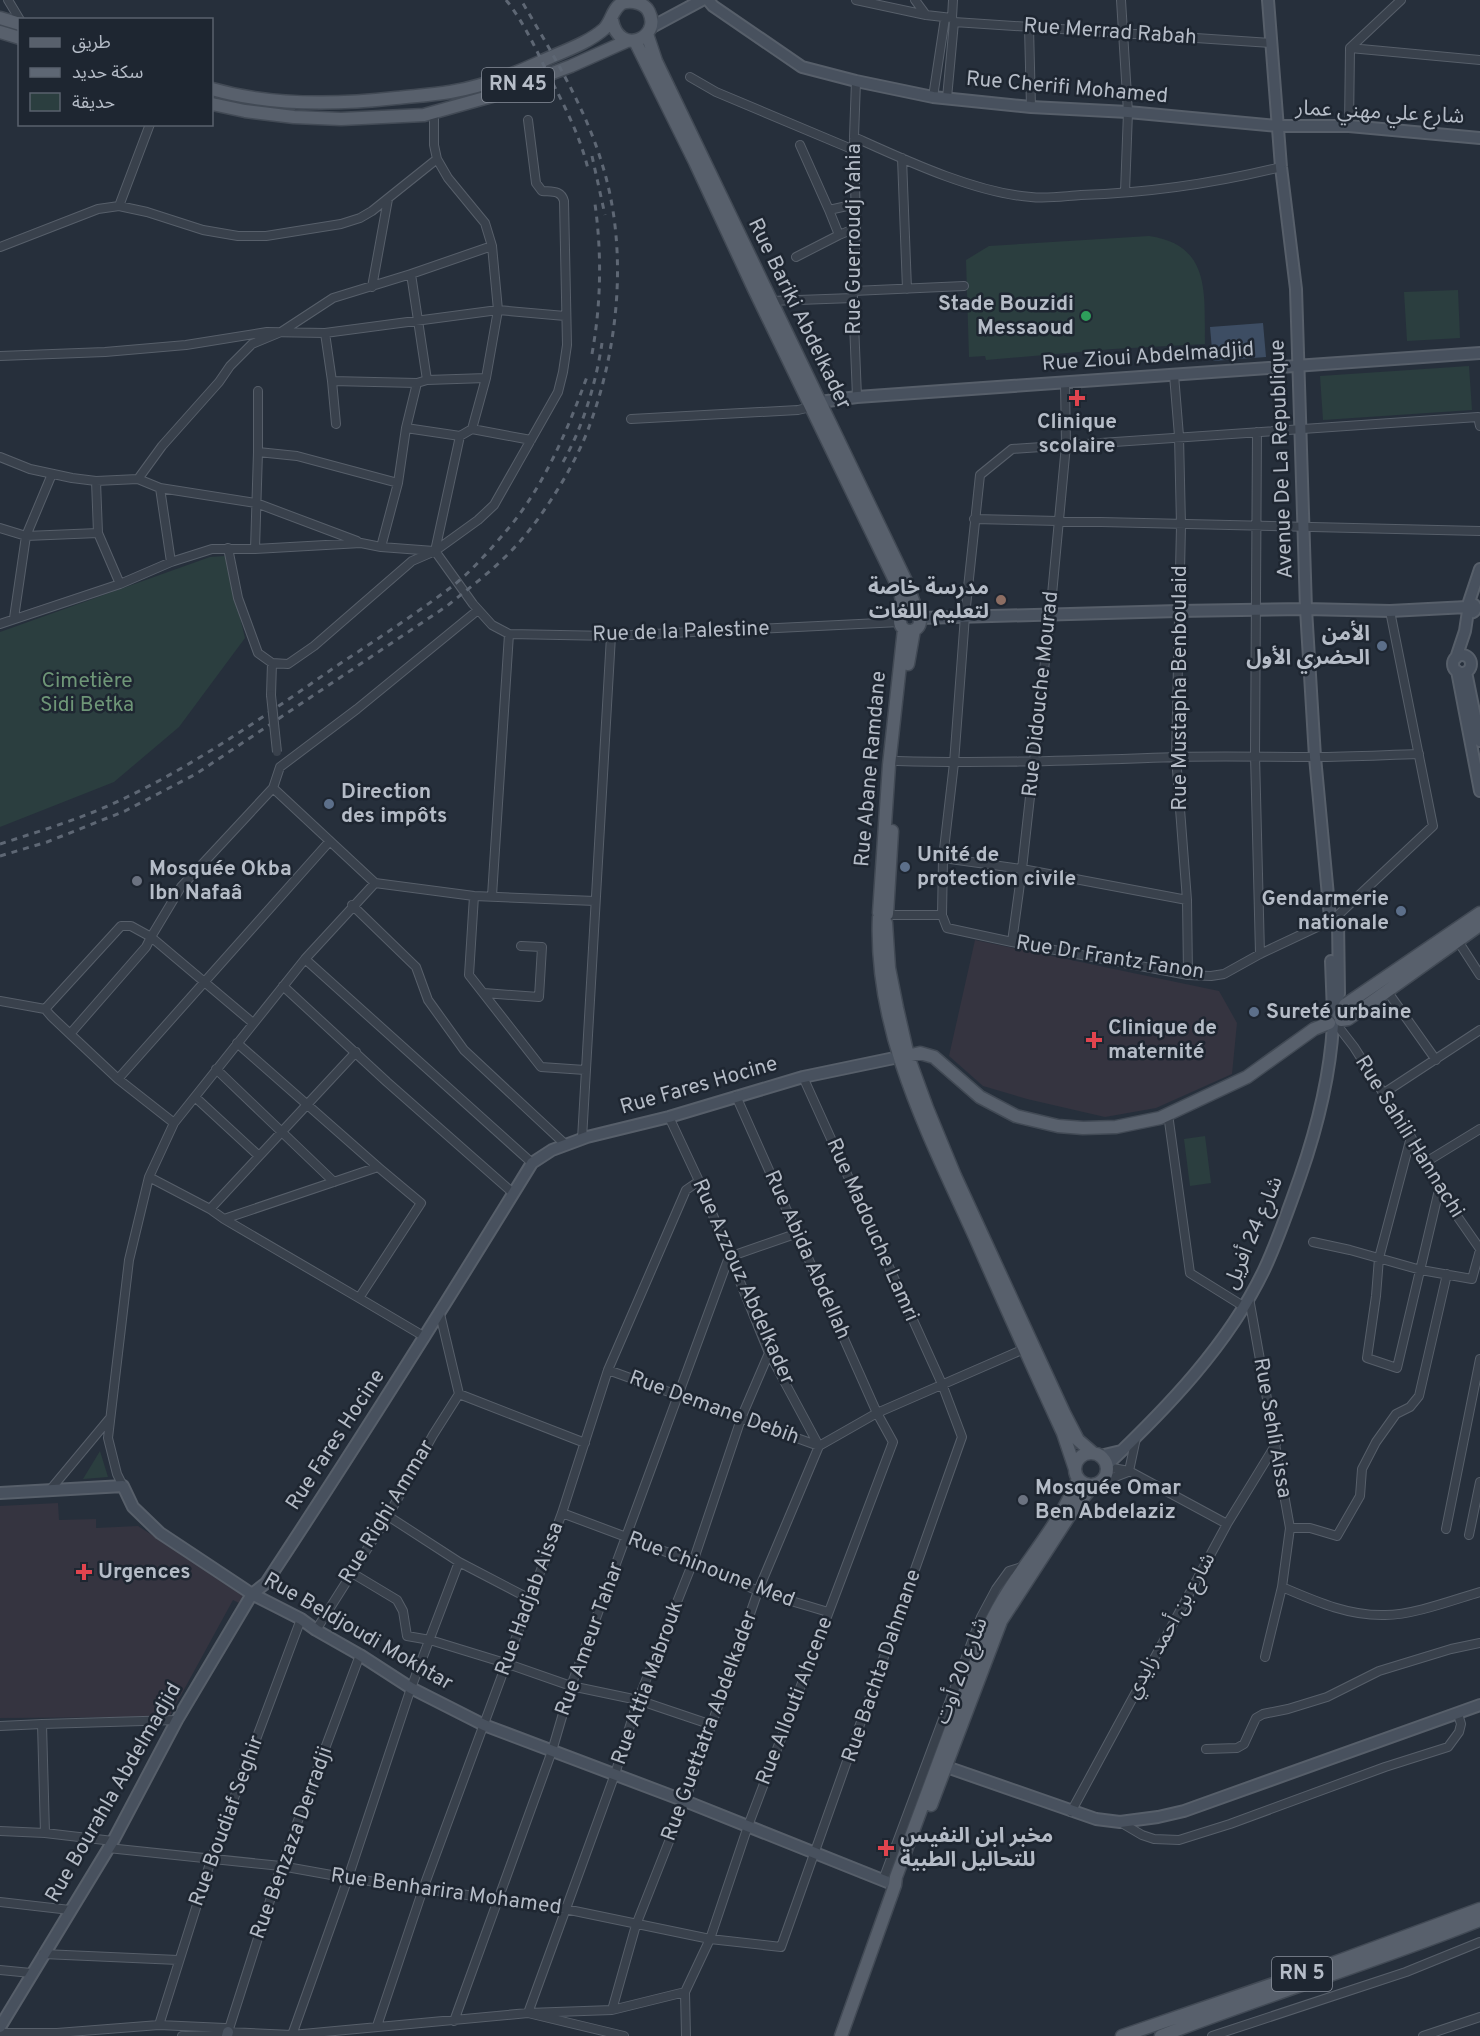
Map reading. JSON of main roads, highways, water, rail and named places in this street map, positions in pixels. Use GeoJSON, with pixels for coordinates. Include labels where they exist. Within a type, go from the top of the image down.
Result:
{"type":"FeatureCollection","features":[{"type":"Feature","properties":{"kind":"main road"},"geometry":{"type":"LineString","coordinates":[[629,1],[642,4],[649,11],[652,19],[649,31],[631,41],[620,38],[614,30],[612,20],[613,13],[629,1]]}},
{"type":"Feature","properties":{"kind":"main road"},"geometry":{"type":"LineString","coordinates":[[0,18],[18,23]]}},
{"type":"Feature","properties":{"kind":"main road","name":"RN 45"},"geometry":{"type":"LineString","coordinates":[[213,88],[248,97],[315,103],[361,102],[436,94],[468,88],[527,68],[586,41],[603,30],[612,20]]}},
{"type":"Feature","properties":{"kind":"main road","name":"Rue Bariki Abdelkader"},"geometry":{"type":"LineString","coordinates":[[649,31],[656,61],[771,301],[900,591],[909,621]]}},
{"type":"Feature","properties":{"kind":"main road"},"geometry":{"type":"LineString","coordinates":[[0,32],[18,37]]}},
{"type":"Feature","properties":{"kind":"main road","name":"RN 45"},"geometry":{"type":"LineString","coordinates":[[213,104],[294,117],[341,119],[437,112],[492,96],[631,41]]}},
{"type":"Feature","properties":{"kind":"main road","name":"Rue Bariki Abdelkader"},"geometry":{"type":"LineString","coordinates":[[631,41],[695,162],[816,405]]}},
{"type":"Feature","properties":{"kind":"main road"},"geometry":{"type":"LineString","coordinates":[[436,94],[441,104],[437,112]]}},
{"type":"Feature","properties":{"kind":"main road"},"geometry":{"type":"LineString","coordinates":[[404,97],[402,109],[405,116]]}},
{"type":"Feature","properties":{"kind":"main road","name":"Rue Abane Ramdane"},"geometry":{"type":"LineString","coordinates":[[883,915],[909,621]]}},
{"type":"Feature","properties":{"kind":"main road","name":"Rue Abane Ramdane"},"geometry":{"type":"LineString","coordinates":[[904,1056],[889,968],[883,915],[890,765],[909,621]]}},
{"type":"Feature","properties":{"kind":"main road"},"geometry":{"type":"LineString","coordinates":[[1336,1019],[1345,1005],[1480,913]]}},
{"type":"Feature","properties":{"kind":"main road","name":"Rue Fares Hocine"},"geometry":{"type":"LineString","coordinates":[[904,1056],[920,1053],[934,1057],[980,1097],[1016,1116],[1035,1122],[1070,1127],[1101,1128],[1132,1125],[1168,1114],[1248,1077],[1314,1029],[1336,1019],[1348,1019],[1480,926]]}},
{"type":"Feature","properties":{"kind":"main road"},"geometry":{"type":"LineString","coordinates":[[904,1056],[955,1176],[1071,1427],[1078,1440],[1102,1460],[1106,1475],[1097,1484],[1085,1484],[1076,1474],[1063,1433],[914,1100],[904,1056]]}},
{"type":"Feature","properties":{"kind":"main road"},"geometry":{"type":"LineString","coordinates":[[1076,1474],[1081,1457],[1102,1460]]}},
{"type":"Feature","properties":{"kind":"main road","name":"شارع 20 أوت"},"geometry":{"type":"LineString","coordinates":[[841,2036],[896,1886],[896,1877],[989,1626],[997,1609],[1063,1510],[1076,1474]]}},
{"type":"Feature","properties":{"kind":"main road","name":"شارع 20 أوت"},"geometry":{"type":"LineString","coordinates":[[937,1764],[1001,1621],[1075,1507],[1097,1484]]}},
{"type":"Feature","properties":{"kind":"main road","name":"RN 5"},"geometry":{"type":"LineString","coordinates":[[1122,2036],[1320,1968],[1480,1909]]}},
{"type":"Feature","properties":{"kind":"main road","name":"RN 5"},"geometry":{"type":"LineString","coordinates":[[1161,2036],[1242,2004],[1480,1920]]}},
{"type":"Feature","properties":{"kind":"main road","name":"شارع 20 أوت"},"geometry":{"type":"LineString","coordinates":[[846,2036],[856,1996]]}},
{"type":"Feature","properties":{"kind":"water"},"geometry":{"type":"Polygon","coordinates":[[[1263,323],[1266,357],[1213,361],[1210,327],[1263,323]]]}},
{"type":"Feature","properties":{"kind":"railway"},"geometry":{"type":"LineString","coordinates":[[506,0],[528,34],[565,107],[588,169]]}},
{"type":"Feature","properties":{"kind":"railway"},"geometry":{"type":"LineString","coordinates":[[0,856],[47,842],[125,811],[196,774],[447,606],[514,548],[532,527],[560,486],[577,456],[589,427],[607,364],[617,298],[616,231],[603,167],[587,123],[567,81],[521,0]]}},
{"type":"Feature","properties":{"kind":"railway"},"geometry":{"type":"LineString","coordinates":[[592,156],[605,215]]}},
{"type":"Feature","properties":{"kind":"railway"},"geometry":{"type":"LineString","coordinates":[[592,354],[600,279],[595,204]]}},
{"type":"Feature","properties":{"kind":"railway"},"geometry":{"type":"LineString","coordinates":[[563,462],[588,404],[602,343]]}},
{"type":"Feature","properties":{"kind":"railway"},"geometry":{"type":"LineString","coordinates":[[0,844],[96,811],[182,768],[261,718],[458,582],[501,537],[533,494],[564,436],[588,374]]}},
{"type":"Feature","properties":{"kind":"place","name":"Stade Bouzidi Messaoud"},"geometry":{"type":"Point","coordinates":[1086,316]}},
{"type":"Feature","properties":{"kind":"place","name":"Clinique scolaire"},"geometry":{"type":"Point","coordinates":[1077,398]}},
{"type":"Feature","properties":{"kind":"place","name":"مدرسة خاصة لتعليم اللغات"},"geometry":{"type":"Point","coordinates":[1001,600]}},
{"type":"Feature","properties":{"kind":"place","name":"الأمن الحضري الأول"},"geometry":{"type":"Point","coordinates":[1382,646]}},
{"type":"Feature","properties":{"kind":"place","name":"Direction des impôts"},"geometry":{"type":"Point","coordinates":[329,804]}},
{"type":"Feature","properties":{"kind":"place","name":"Unité de protection civile"},"geometry":{"type":"Point","coordinates":[905,867]}},
{"type":"Feature","properties":{"kind":"place","name":"Mosquée Okba Ibn Nafaâ"},"geometry":{"type":"Point","coordinates":[137,881]}},
{"type":"Feature","properties":{"kind":"place","name":"Gendarmerie nationale"},"geometry":{"type":"Point","coordinates":[1401,911]}},
{"type":"Feature","properties":{"kind":"place","name":"Sureté urbaine"},"geometry":{"type":"Point","coordinates":[1254,1012]}},
{"type":"Feature","properties":{"kind":"place","name":"Clinique de maternité"},"geometry":{"type":"Point","coordinates":[1094,1040]}},
{"type":"Feature","properties":{"kind":"place","name":"Mosquée Omar Ben Abdelaziz"},"geometry":{"type":"Point","coordinates":[1023,1500]}},
{"type":"Feature","properties":{"kind":"place","name":"Urgences"},"geometry":{"type":"Point","coordinates":[84,1572]}},
{"type":"Feature","properties":{"kind":"place","name":"مخبر ابن النفيس للتحاليل الطبية"},"geometry":{"type":"Point","coordinates":[886,1848]}},
{"type":"Feature","properties":{"kind":"park label","name":"Cimetière Sidi Betka"},"geometry":{"type":"Point","coordinates":[87,693]}}]}
